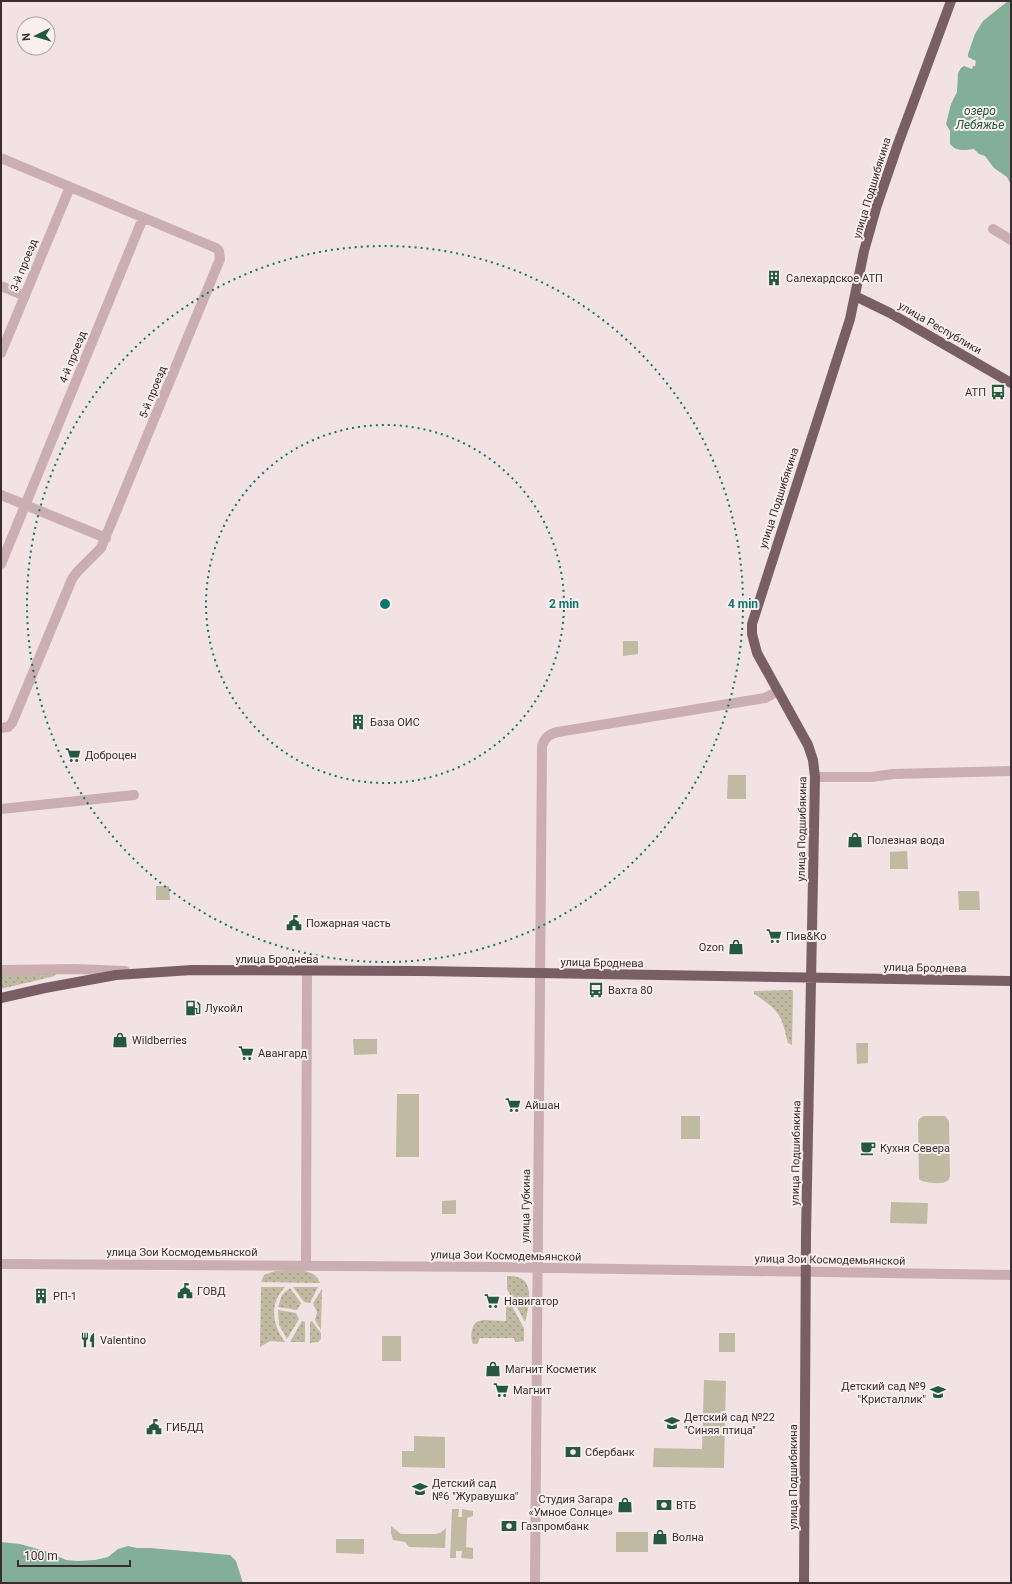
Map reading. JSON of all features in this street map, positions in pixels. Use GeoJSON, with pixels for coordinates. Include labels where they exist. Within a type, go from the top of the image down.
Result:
{"type":"FeatureCollection","features":[{"type":"Feature","properties":{"kind":"main road","name":"улица Подшибякина"},"geometry":{"type":"LineString","coordinates":[[804,1583],[806,1272],[815,777],[813,760],[808,744],[757,653],[753,639],[752,624],[848,326],[864,252],[879,197],[951,1]]}},
{"type":"Feature","properties":{"kind":"main road","name":"улица Республики"},"geometry":{"type":"LineString","coordinates":[[855,296],[890,313],[1011,383]]}},
{"type":"Feature","properties":{"kind":"main road","name":"улица Броднева"},"geometry":{"type":"LineString","coordinates":[[1,998],[72,982],[116,975],[192,970],[1011,981]]}},
{"type":"Feature","properties":{"kind":"street"},"geometry":{"type":"LineString","coordinates":[[1,158],[144,218]]}},
{"type":"Feature","properties":{"kind":"street","name":"3-й проезд"},"geometry":{"type":"LineString","coordinates":[[1,353],[70,187]]}},
{"type":"Feature","properties":{"kind":"street","name":"5-й проезд"},"geometry":{"type":"LineString","coordinates":[[1,728],[8,727],[12,723],[72,579],[77,572],[98,553],[106,538],[220,258],[216,248],[144,218]]}},
{"type":"Feature","properties":{"kind":"street","name":"4-й проезд"},"geometry":{"type":"LineString","coordinates":[[1,564],[144,218]]}},
{"type":"Feature","properties":{"kind":"street"},"geometry":{"type":"LineString","coordinates":[[993,229],[1011,240]]}},
{"type":"Feature","properties":{"kind":"street"},"geometry":{"type":"LineString","coordinates":[[1,286],[25,296]]}},
{"type":"Feature","properties":{"kind":"street"},"geometry":{"type":"LineString","coordinates":[[1,494],[106,538]]}},
{"type":"Feature","properties":{"kind":"street","name":"улица Губкина"},"geometry":{"type":"LineString","coordinates":[[535,1583],[541,754],[544,740],[547,736],[558,732],[765,698],[778,692]]}},
{"type":"Feature","properties":{"kind":"street"},"geometry":{"type":"LineString","coordinates":[[815,777],[871,777],[893,774],[1011,771]]}},
{"type":"Feature","properties":{"kind":"street"},"geometry":{"type":"LineString","coordinates":[[1,809],[134,795]]}},
{"type":"Feature","properties":{"kind":"street"},"geometry":{"type":"LineString","coordinates":[[1,970],[75,969],[151,972]]}},
{"type":"Feature","properties":{"kind":"street"},"geometry":{"type":"LineString","coordinates":[[306,1265],[307,971]]}},
{"type":"Feature","properties":{"kind":"street","name":"улица Зои Космодемьянской"},"geometry":{"type":"LineString","coordinates":[[1,1264],[306,1265],[1011,1275]]}},
{"type":"Feature","properties":{"kind":"shaded area"},"geometry":{"type":"Polygon","coordinates":[[[623,641],[638,641],[638,654],[623,656],[623,641]]]}},
{"type":"Feature","properties":{"kind":"shaded area"},"geometry":{"type":"Polygon","coordinates":[[[728,775],[746,775],[746,799],[727,799],[728,775]]]}},
{"type":"Feature","properties":{"kind":"shaded area"},"geometry":{"type":"Polygon","coordinates":[[[907,851],[908,869],[890,869],[890,852],[907,851]]]}},
{"type":"Feature","properties":{"kind":"shaded area"},"geometry":{"type":"Polygon","coordinates":[[[156,886],[169,886],[170,900],[156,900],[156,886]]]}},
{"type":"Feature","properties":{"kind":"shaded area"},"geometry":{"type":"Polygon","coordinates":[[[958,891],[979,891],[980,910],[959,910],[958,891]]]}},
{"type":"Feature","properties":{"kind":"shaded area"},"geometry":{"type":"Polygon","coordinates":[[[1,973],[56,974],[55,976],[1,989],[1,973]]]}},
{"type":"Feature","properties":{"kind":"shaded area"},"geometry":{"type":"Polygon","coordinates":[[[792,990],[792,1045],[788,1043],[783,1024],[778,1014],[771,1006],[754,994],[754,991],[792,990]]]}},
{"type":"Feature","properties":{"kind":"shaded area"},"geometry":{"type":"Polygon","coordinates":[[[353,1039],[377,1039],[377,1054],[354,1055],[353,1039]]]}},
{"type":"Feature","properties":{"kind":"shaded area"},"geometry":{"type":"Polygon","coordinates":[[[856,1043],[868,1043],[868,1063],[857,1064],[856,1043]]]}},
{"type":"Feature","properties":{"kind":"shaded area"},"geometry":{"type":"Polygon","coordinates":[[[397,1094],[419,1094],[419,1157],[396,1157],[397,1094]]]}},
{"type":"Feature","properties":{"kind":"shaded area"},"geometry":{"type":"Polygon","coordinates":[[[681,1116],[700,1116],[700,1139],[681,1139],[681,1116]]]}},
{"type":"Feature","properties":{"kind":"shaded area"},"geometry":{"type":"Polygon","coordinates":[[[924,1116],[945,1116],[949,1121],[950,1176],[945,1182],[924,1182],[919,1179],[918,1124],[919,1119],[924,1116]]]}},
{"type":"Feature","properties":{"kind":"shaded area"},"geometry":{"type":"Polygon","coordinates":[[[456,1200],[456,1214],[442,1214],[442,1201],[456,1200]]]}},
{"type":"Feature","properties":{"kind":"shaded area"},"geometry":{"type":"Polygon","coordinates":[[[891,1202],[928,1203],[927,1224],[890,1223],[891,1202]]]}},
{"type":"Feature","properties":{"kind":"shaded area"},"geometry":{"type":"Polygon","coordinates":[[[294,1270],[307,1272],[313,1274],[320,1283],[261,1282],[264,1275],[275,1271],[294,1270]]]}},
{"type":"Feature","properties":{"kind":"shaded area"},"geometry":{"type":"Polygon","coordinates":[[[507,1276],[515,1276],[520,1278],[525,1281],[528,1286],[528,1311],[525,1322],[507,1289],[507,1276]]]}},
{"type":"Feature","properties":{"kind":"shaded area"},"geometry":{"type":"Polygon","coordinates":[[[261,1287],[285,1287],[276,1300],[274,1314],[277,1328],[285,1342],[270,1341],[260,1347],[261,1287]]]}},
{"type":"Feature","properties":{"kind":"shaded area"},"geometry":{"type":"Polygon","coordinates":[[[293,1287],[318,1287],[310,1303],[304,1302],[293,1287]]]}},
{"type":"Feature","properties":{"kind":"shaded area"},"geometry":{"type":"Polygon","coordinates":[[[290,1288],[301,1303],[297,1310],[278,1307],[282,1295],[290,1288]]]}},
{"type":"Feature","properties":{"kind":"shaded area"},"geometry":{"type":"Polygon","coordinates":[[[322,1289],[321,1330],[315,1320],[317,1312],[313,1303],[322,1289]]]}},
{"type":"Feature","properties":{"kind":"shaded area"},"geometry":{"type":"Polygon","coordinates":[[[506,1295],[524,1328],[524,1341],[515,1342],[514,1338],[480,1338],[477,1344],[473,1344],[472,1333],[476,1322],[483,1320],[506,1321],[506,1295]]]}},
{"type":"Feature","properties":{"kind":"shaded area"},"geometry":{"type":"Polygon","coordinates":[[[278,1310],[296,1313],[299,1319],[287,1339],[279,1325],[278,1310]]]}},
{"type":"Feature","properties":{"kind":"shaded area"},"geometry":{"type":"Polygon","coordinates":[[[302,1321],[305,1322],[305,1342],[290,1342],[302,1321]]]}},
{"type":"Feature","properties":{"kind":"shaded area"},"geometry":{"type":"Polygon","coordinates":[[[312,1321],[321,1333],[321,1339],[318,1342],[310,1343],[310,1322],[312,1321]]]}},
{"type":"Feature","properties":{"kind":"shaded area"},"geometry":{"type":"Polygon","coordinates":[[[719,1333],[735,1333],[735,1352],[719,1352],[719,1333]]]}},
{"type":"Feature","properties":{"kind":"shaded area"},"geometry":{"type":"Polygon","coordinates":[[[382,1336],[401,1336],[401,1361],[382,1361],[382,1336]]]}},
{"type":"Feature","properties":{"kind":"shaded area"},"geometry":{"type":"Polygon","coordinates":[[[704,1380],[726,1381],[724,1468],[653,1467],[654,1448],[702,1449],[704,1380]]]}},
{"type":"Feature","properties":{"kind":"shaded area"},"geometry":{"type":"Polygon","coordinates":[[[414,1436],[445,1437],[445,1468],[402,1467],[402,1451],[414,1451],[414,1436]]]}},
{"type":"Feature","properties":{"kind":"shaded area"},"geometry":{"type":"Polygon","coordinates":[[[452,1509],[459,1509],[458,1517],[462,1517],[462,1509],[473,1511],[473,1516],[467,1518],[466,1547],[473,1548],[473,1559],[461,1558],[462,1551],[456,1551],[456,1558],[450,1558],[452,1509]]]}},
{"type":"Feature","properties":{"kind":"shaded area"},"geometry":{"type":"Polygon","coordinates":[[[391,1526],[401,1534],[435,1534],[440,1533],[446,1528],[445,1548],[409,1547],[405,1542],[393,1540],[391,1526]]]}},
{"type":"Feature","properties":{"kind":"shaded area"},"geometry":{"type":"Polygon","coordinates":[[[616,1532],[648,1532],[648,1552],[616,1552],[616,1532]]]}},
{"type":"Feature","properties":{"kind":"shaded area"},"geometry":{"type":"Polygon","coordinates":[[[336,1539],[364,1539],[364,1554],[336,1553],[336,1539]]]}},
{"type":"Feature","properties":{"kind":"water","name":"озеро Лебяжье"},"geometry":{"type":"Polygon","coordinates":[[[1008,1],[1011,1],[1011,185],[1007,177],[994,168],[985,156],[979,154],[974,149],[961,150],[953,147],[950,144],[950,131],[946,124],[951,104],[957,92],[958,73],[964,66],[972,69],[973,66],[975,66],[976,61],[968,57],[968,54],[975,34],[983,21],[1008,1]]]}},
{"type":"Feature","properties":{"kind":"water"},"geometry":{"type":"Polygon","coordinates":[[[1,1542],[20,1544],[48,1552],[66,1560],[78,1561],[95,1560],[108,1557],[118,1549],[128,1546],[137,1548],[230,1555],[236,1561],[243,1583],[1,1583],[1,1542]]]}},
{"type":"Feature","properties":{"kind":"place","name":"Салехардское АТП"},"geometry":{"type":"Point","coordinates":[774,278]}},
{"type":"Feature","properties":{"kind":"place","name":"АТП"},"geometry":{"type":"Point","coordinates":[998,392]}},
{"type":"Feature","properties":{"kind":"place","name":"База ОИС"},"geometry":{"type":"Point","coordinates":[358,722]}},
{"type":"Feature","properties":{"kind":"place","name":"Доброцен"},"geometry":{"type":"Point","coordinates":[73,755]}},
{"type":"Feature","properties":{"kind":"place","name":"Полезная вода"},"geometry":{"type":"Point","coordinates":[855,840]}},
{"type":"Feature","properties":{"kind":"place","name":"Пожарная часть"},"geometry":{"type":"Point","coordinates":[294,923]}},
{"type":"Feature","properties":{"kind":"place","name":"Пив&Ко"},"geometry":{"type":"Point","coordinates":[774,936]}},
{"type":"Feature","properties":{"kind":"place","name":"Ozon"},"geometry":{"type":"Point","coordinates":[736,947]}},
{"type":"Feature","properties":{"kind":"place","name":"Вахта 80"},"geometry":{"type":"Point","coordinates":[596,990]}},
{"type":"Feature","properties":{"kind":"place","name":"Лукойл"},"geometry":{"type":"Point","coordinates":[193,1008]}},
{"type":"Feature","properties":{"kind":"place","name":"Wildberries"},"geometry":{"type":"Point","coordinates":[120,1040]}},
{"type":"Feature","properties":{"kind":"place","name":"Авангард"},"geometry":{"type":"Point","coordinates":[246,1053]}},
{"type":"Feature","properties":{"kind":"place","name":"Айшан"},"geometry":{"type":"Point","coordinates":[513,1105]}},
{"type":"Feature","properties":{"kind":"place","name":"Кухня Севера"},"geometry":{"type":"Point","coordinates":[868,1148]}},
{"type":"Feature","properties":{"kind":"place","name":"ГОВД"},"geometry":{"type":"Point","coordinates":[185,1291]}},
{"type":"Feature","properties":{"kind":"place","name":"РП-1"},"geometry":{"type":"Point","coordinates":[41,1296]}},
{"type":"Feature","properties":{"kind":"place","name":"Навигатор"},"geometry":{"type":"Point","coordinates":[492,1301]}},
{"type":"Feature","properties":{"kind":"place","name":"Valentino"},"geometry":{"type":"Point","coordinates":[88,1340]}},
{"type":"Feature","properties":{"kind":"place","name":"Магнит Косметик"},"geometry":{"type":"Point","coordinates":[493,1369]}},
{"type":"Feature","properties":{"kind":"place","name":"Магнит"},"geometry":{"type":"Point","coordinates":[501,1390]}},
{"type":"Feature","properties":{"kind":"place","name":"Детский сад №9 \"Кристаллик\""},"geometry":{"type":"Point","coordinates":[938,1392]}},
{"type":"Feature","properties":{"kind":"place","name":"Детский сад №22 \"Синяя птица\""},"geometry":{"type":"Point","coordinates":[672,1423]}},
{"type":"Feature","properties":{"kind":"place","name":"ГИБДД"},"geometry":{"type":"Point","coordinates":[154,1427]}},
{"type":"Feature","properties":{"kind":"place","name":"Сбербанк"},"geometry":{"type":"Point","coordinates":[573,1452]}},
{"type":"Feature","properties":{"kind":"place","name":"Детский сад №6 \"Журавушка\""},"geometry":{"type":"Point","coordinates":[420,1489]}},
{"type":"Feature","properties":{"kind":"place","name":"Студия Загара «Умное Солнце»"},"geometry":{"type":"Point","coordinates":[625,1505]}},
{"type":"Feature","properties":{"kind":"place","name":"ВТБ"},"geometry":{"type":"Point","coordinates":[664,1505]}},
{"type":"Feature","properties":{"kind":"place","name":"Газпромбанк"},"geometry":{"type":"Point","coordinates":[509,1526]}},
{"type":"Feature","properties":{"kind":"place","name":"Волна"},"geometry":{"type":"Point","coordinates":[660,1537]}}]}
